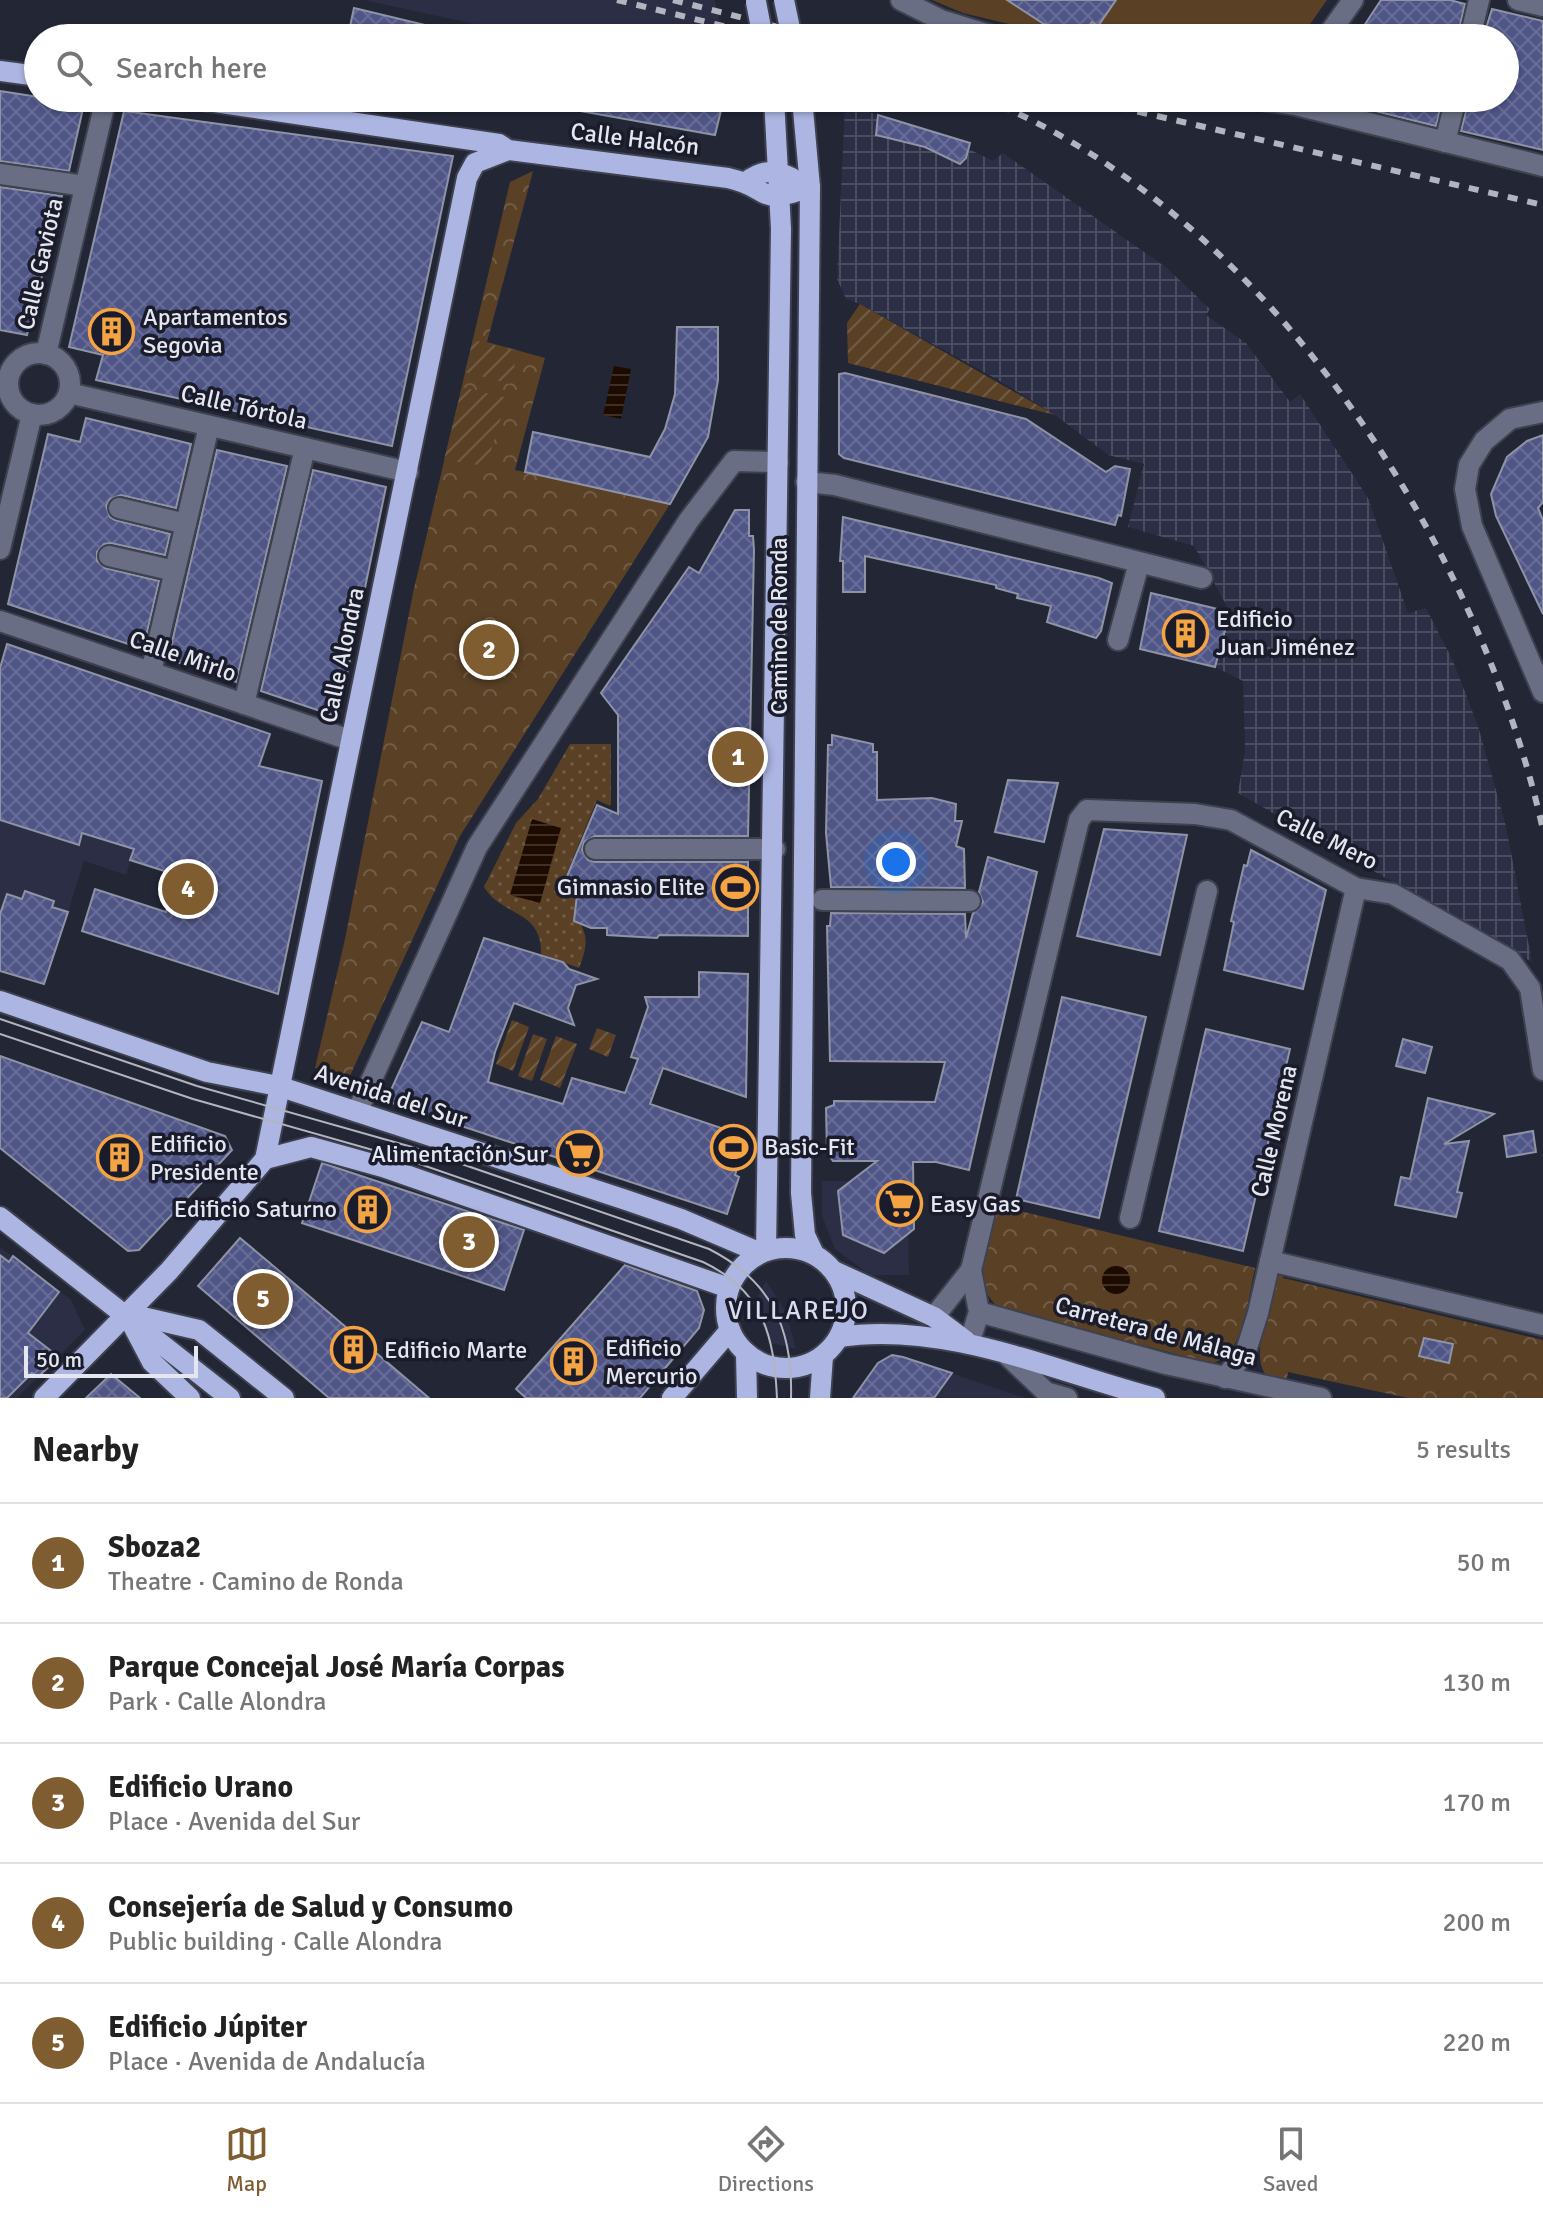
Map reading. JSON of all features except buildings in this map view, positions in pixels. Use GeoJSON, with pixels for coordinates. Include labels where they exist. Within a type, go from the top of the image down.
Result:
{"type":"FeatureCollection","features":[{"type":"Feature","properties":{"kind":"main road"},"geometry":{"type":"LineString","coordinates":[[784,0],[789,24]]}},
{"type":"Feature","properties":{"kind":"main road"},"geometry":{"type":"LineString","coordinates":[[756,1],[760,24]]}},
{"type":"Feature","properties":{"kind":"main road"},"geometry":{"type":"LineString","coordinates":[[0,71],[24,74]]}},
{"type":"Feature","properties":{"kind":"main road","name":"Calle Halcón"},"geometry":{"type":"LineString","coordinates":[[282,112],[499,144],[508,150],[746,182],[767,196],[780,198]]}},
{"type":"Feature","properties":{"kind":"main road","name":"Camino de Ronda"},"geometry":{"type":"LineString","coordinates":[[764,1252],[775,849],[780,198],[775,112]]}},
{"type":"Feature","properties":{"kind":"main road","name":"Camino de Ronda"},"geometry":{"type":"LineString","coordinates":[[803,112],[810,187],[801,1193],[805,1235],[814,1254]]}},
{"type":"Feature","properties":{"kind":"main road"},"geometry":{"type":"LineString","coordinates":[[458,138],[475,163],[508,150]]}},
{"type":"Feature","properties":{"kind":"main road","name":"Calle Alondra"},"geometry":{"type":"LineString","coordinates":[[265,1159],[467,178],[475,163]]}},
{"type":"Feature","properties":{"kind":"main road","name":"Calle Halcón"},"geometry":{"type":"LineString","coordinates":[[746,182],[759,172],[779,172]]}},
{"type":"Feature","properties":{"kind":"main road"},"geometry":{"type":"LineString","coordinates":[[779,172],[810,187]]}},
{"type":"Feature","properties":{"kind":"main road"},"geometry":{"type":"LineString","coordinates":[[780,198],[810,187]]}},
{"type":"Feature","properties":{"kind":"main road","name":"Avenida del Sur"},"geometry":{"type":"LineString","coordinates":[[0,1001],[207,1072],[278,1086],[681,1219],[764,1252]]}},
{"type":"Feature","properties":{"kind":"main road"},"geometry":{"type":"LineString","coordinates":[[44,1398],[169,1271],[265,1159],[311,1147],[383,1167],[729,1288]]}},
{"type":"Feature","properties":{"kind":"main road"},"geometry":{"type":"LineString","coordinates":[[0,1217],[126,1313],[230,1398]]}},
{"type":"Feature","properties":{"kind":"main road"},"geometry":{"type":"LineString","coordinates":[[834,1271],[847,1303],[839,1337],[823,1356],[788,1369],[758,1362],[746,1354],[730,1330],[726,1316],[729,1288],[741,1268],[764,1252],[790,1248],[814,1254],[834,1271],[934,1317],[969,1344]]}},
{"type":"Feature","properties":{"kind":"main road"},"geometry":{"type":"LineString","coordinates":[[126,1313],[152,1362],[190,1398]]}},
{"type":"Feature","properties":{"kind":"main road"},"geometry":{"type":"LineString","coordinates":[[126,1313],[199,1330],[284,1398]]}},
{"type":"Feature","properties":{"kind":"main road"},"geometry":{"type":"LineString","coordinates":[[672,1398],[730,1330]]}},
{"type":"Feature","properties":{"kind":"main road"},"geometry":{"type":"LineString","coordinates":[[839,1337],[886,1332],[969,1344],[1155,1398]]}},
{"type":"Feature","properties":{"kind":"main road"},"geometry":{"type":"LineString","coordinates":[[746,1354],[747,1398]]}},
{"type":"Feature","properties":{"kind":"main road"},"geometry":{"type":"LineString","coordinates":[[820,1398],[823,1356]]}},
{"type":"Feature","properties":{"kind":"street"},"geometry":{"type":"LineString","coordinates":[[901,0],[954,24]]}},
{"type":"Feature","properties":{"kind":"street"},"geometry":{"type":"LineString","coordinates":[[1336,24],[1353,0]]}},
{"type":"Feature","properties":{"kind":"street"},"geometry":{"type":"LineString","coordinates":[[1473,24],[1479,0]]}},
{"type":"Feature","properties":{"kind":"street","name":"Calle Gaviota"},"geometry":{"type":"LineString","coordinates":[[46,354],[103,112]]}},
{"type":"Feature","properties":{"kind":"street"},"geometry":{"type":"LineString","coordinates":[[1334,112],[1543,166]]}},
{"type":"Feature","properties":{"kind":"street"},"geometry":{"type":"LineString","coordinates":[[1445,142],[1452,112]]}},
{"type":"Feature","properties":{"kind":"street","name":"Calle Gaviota"},"geometry":{"type":"LineString","coordinates":[[0,174],[85,186]]}},
{"type":"Feature","properties":{"kind":"street"},"geometry":{"type":"LineString","coordinates":[[46,354],[66,369],[69,393],[58,408],[32,414],[17,405],[4,378],[22,358],[46,354]]}},
{"type":"Feature","properties":{"kind":"street","name":"Calle Tórtola"},"geometry":{"type":"LineString","coordinates":[[69,393],[408,472]]}},
{"type":"Feature","properties":{"kind":"street"},"geometry":{"type":"LineString","coordinates":[[1543,412],[1510,419],[1469,465],[1465,489],[1472,526],[1539,667],[1543,692]]}},
{"type":"Feature","properties":{"kind":"street"},"geometry":{"type":"LineString","coordinates":[[0,549],[32,414]]}},
{"type":"Feature","properties":{"kind":"street"},"geometry":{"type":"LineString","coordinates":[[151,672],[209,426]]}},
{"type":"Feature","properties":{"kind":"street"},"geometry":{"type":"LineString","coordinates":[[244,704],[305,448]]}},
{"type":"Feature","properties":{"kind":"street"},"geometry":{"type":"LineString","coordinates":[[357,1112],[477,847],[556,725],[689,520],[734,461],[778,462]]}},
{"type":"Feature","properties":{"kind":"street"},"geometry":{"type":"LineString","coordinates":[[806,482],[835,485],[1202,578]]}},
{"type":"Feature","properties":{"kind":"street"},"geometry":{"type":"LineString","coordinates":[[119,508],[186,524]]}},
{"type":"Feature","properties":{"kind":"street"},"geometry":{"type":"LineString","coordinates":[[109,556],[175,571]]}},
{"type":"Feature","properties":{"kind":"street"},"geometry":{"type":"LineString","coordinates":[[1118,640],[1139,563]]}},
{"type":"Feature","properties":{"kind":"street","name":"Calle Mirlo"},"geometry":{"type":"LineString","coordinates":[[0,621],[350,740]]}},
{"type":"Feature","properties":{"kind":"street","name":"Calle Mero"},"geometry":{"type":"LineString","coordinates":[[971,1270],[1075,834],[1087,810],[1195,814],[1231,820],[1356,888],[1393,894],[1510,960],[1530,988],[1543,1070]]}},
{"type":"Feature","properties":{"kind":"street"},"geometry":{"type":"LineString","coordinates":[[595,849],[775,849]]}},
{"type":"Feature","properties":{"kind":"street","name":"Calle Morena"},"geometry":{"type":"LineString","coordinates":[[1225,1378],[1246,1351],[1270,1261],[1356,888]]}},
{"type":"Feature","properties":{"kind":"street"},"geometry":{"type":"LineString","coordinates":[[1130,1218],[1207,891]]}},
{"type":"Feature","properties":{"kind":"street"},"geometry":{"type":"LineString","coordinates":[[822,900],[970,901]]}},
{"type":"Feature","properties":{"kind":"street"},"geometry":{"type":"LineString","coordinates":[[1270,1261],[1543,1325]]}},
{"type":"Feature","properties":{"kind":"street"},"geometry":{"type":"LineString","coordinates":[[969,1344],[979,1312],[971,1270]]}},
{"type":"Feature","properties":{"kind":"street"},"geometry":{"type":"LineString","coordinates":[[934,1317],[971,1270]]}},
{"type":"Feature","properties":{"kind":"street","name":"Carretera de Málaga"},"geometry":{"type":"LineString","coordinates":[[979,1312],[1225,1378],[1321,1398]]}},
{"type":"Feature","properties":{"kind":"street"},"geometry":{"type":"LineString","coordinates":[[1007,1355],[1046,1392],[1067,1398]]}},
{"type":"Feature","properties":{"kind":"shaded area"},"geometry":{"type":"Polygon","coordinates":[[[364,0],[715,0],[720,24],[474,24],[364,0]]]}},
{"type":"Feature","properties":{"kind":"shaded area"},"geometry":{"type":"Polygon","coordinates":[[[845,112],[868,112],[932,131],[993,161],[1003,153],[1167,268],[1210,309],[1206,315],[1246,343],[1290,402],[1300,394],[1368,498],[1408,613],[1426,608],[1453,661],[1478,726],[1506,826],[1532,962],[1238,793],[1245,750],[1243,681],[1215,667],[1230,612],[1194,546],[1128,527],[1144,464],[1108,455],[1055,415],[998,380],[846,299],[837,279],[845,112]]]}},
{"type":"Feature","properties":{"kind":"shaded area"},"geometry":{"type":"Polygon","coordinates":[[[614,366],[631,369],[621,419],[603,415],[614,366]]]}},
{"type":"Feature","properties":{"kind":"shaded area"},"geometry":{"type":"Polygon","coordinates":[[[0,736],[154,786],[126,875],[84,861],[68,912],[52,907],[54,901],[25,891],[22,899],[7,894],[0,914],[0,736]]]}},
{"type":"Feature","properties":{"kind":"shaded area"},"geometry":{"type":"Polygon","coordinates":[[[532,819],[561,828],[540,903],[510,895],[532,819]]]}},
{"type":"Feature","properties":{"kind":"shaded area"},"geometry":{"type":"Polygon","coordinates":[[[822,1181],[879,1181],[908,1219],[909,1275],[870,1275],[835,1249],[822,1216],[822,1181]]]}},
{"type":"Feature","properties":{"kind":"shaded area"},"geometry":{"type":"Polygon","coordinates":[[[0,1247],[71,1300],[85,1330],[17,1398],[0,1398],[0,1247]]]}},
{"type":"Feature","properties":{"kind":"shaded area"},"geometry":{"type":"Polygon","coordinates":[[[1116,1266],[1126,1270],[1130,1280],[1126,1290],[1116,1294],[1106,1290],[1102,1280],[1106,1270],[1116,1266]]]}},
{"type":"Feature","properties":{"kind":"shaded area"},"geometry":{"type":"Polygon","coordinates":[[[766,1281],[786,1312],[796,1349],[770,1343],[753,1305],[766,1281]]]}},
{"type":"Feature","properties":{"kind":"shaded area"},"geometry":{"type":"Polygon","coordinates":[[[892,1355],[1025,1398],[853,1398],[878,1363],[892,1355]]]}},
{"type":"Feature","properties":{"kind":"green space"},"geometry":{"type":"Polygon","coordinates":[[[932,0],[1327,0],[1310,24],[1009,24],[963,13],[932,0]]]}},
{"type":"Feature","properties":{"kind":"green space"},"geometry":{"type":"Polygon","coordinates":[[[533,171],[487,342],[545,358],[515,470],[670,504],[460,836],[348,1080],[315,1068],[345,939],[413,593],[510,182],[533,171]]]}},
{"type":"Feature","properties":{"kind":"green space"},"geometry":{"type":"Polygon","coordinates":[[[860,304],[1055,415],[848,363],[847,323],[860,304]]]}},
{"type":"Feature","properties":{"kind":"green space"},"geometry":{"type":"Polygon","coordinates":[[[473,340],[518,351],[510,384],[465,372],[473,340]]]}},
{"type":"Feature","properties":{"kind":"green space"},"geometry":{"type":"Polygon","coordinates":[[[462,387],[507,398],[486,466],[444,460],[462,387]]]}},
{"type":"Feature","properties":{"kind":"green space"},"geometry":{"type":"Polygon","coordinates":[[[570,744],[611,744],[610,806],[597,800],[566,875],[578,881],[575,916],[586,941],[579,968],[541,954],[535,929],[520,915],[500,904],[484,887],[516,823],[538,799],[570,744]]]}},
{"type":"Feature","properties":{"kind":"green space"},"geometry":{"type":"Polygon","coordinates":[[[512,1020],[529,1027],[513,1071],[496,1064],[512,1020]]]}},
{"type":"Feature","properties":{"kind":"green space"},"geometry":{"type":"Polygon","coordinates":[[[597,1028],[616,1035],[608,1057],[589,1049],[597,1028]]]}},
{"type":"Feature","properties":{"kind":"green space"},"geometry":{"type":"Polygon","coordinates":[[[533,1034],[547,1039],[532,1081],[518,1076],[533,1034]]]}},
{"type":"Feature","properties":{"kind":"green space"},"geometry":{"type":"Polygon","coordinates":[[[556,1036],[577,1044],[560,1088],[540,1080],[556,1036]]]}},
{"type":"Feature","properties":{"kind":"green space"},"geometry":{"type":"Polygon","coordinates":[[[995,1205],[1255,1268],[1245,1318],[1232,1349],[1222,1359],[1208,1364],[1190,1363],[1191,1358],[1142,1345],[1140,1351],[1009,1315],[986,1292],[982,1279],[983,1251],[995,1205]]]}},
{"type":"Feature","properties":{"kind":"green space"},"geometry":{"type":"Polygon","coordinates":[[[1283,1273],[1283,1278],[1543,1340],[1543,1398],[1408,1398],[1288,1372],[1286,1384],[1273,1380],[1266,1375],[1261,1363],[1261,1339],[1275,1276],[1283,1273]]]}},
{"type":"Feature","properties":{"kind":"tram line"},"geometry":{"type":"LineString","coordinates":[[0,1019],[197,1086],[412,1147],[709,1249],[749,1276],[774,1310],[788,1350],[791,1398]]}},
{"type":"Feature","properties":{"kind":"tram line"},"geometry":{"type":"LineString","coordinates":[[0,1034],[193,1099],[408,1160],[703,1262],[740,1287],[762,1318],[773,1355],[777,1398]]}},
{"type":"Feature","properties":{"kind":"railway"},"geometry":{"type":"LineString","coordinates":[[617,0],[715,24]]}},
{"type":"Feature","properties":{"kind":"railway"},"geometry":{"type":"LineString","coordinates":[[673,0],[766,24]]}},
{"type":"Feature","properties":{"kind":"railway"},"geometry":{"type":"LineString","coordinates":[[1009,112],[1084,150],[1180,219],[1267,303],[1344,398],[1412,501],[1468,610],[1512,720],[1543,830]]}},
{"type":"Feature","properties":{"kind":"railway"},"geometry":{"type":"LineString","coordinates":[[1140,112],[1543,205]]}},
{"type":"Feature","properties":{"kind":"place","name":"Apartamentos Segovia"},"geometry":{"type":"Point","coordinates":[112,331]}},
{"type":"Feature","properties":{"kind":"place","name":"Edificio Juan Jiménez"},"geometry":{"type":"Point","coordinates":[1185,633]}},
{"type":"Feature","properties":{"kind":"place","name":"Parque Concejal José María Corpas"},"geometry":{"type":"Point","coordinates":[489,650]}},
{"type":"Feature","properties":{"kind":"place","name":"Sboza2"},"geometry":{"type":"Point","coordinates":[738,757]}},
{"type":"Feature","properties":{"kind":"place","name":"Gimnasio Elite"},"geometry":{"type":"Point","coordinates":[736,887]}},
{"type":"Feature","properties":{"kind":"place","name":"Consejería de Salud y Consumo"},"geometry":{"type":"Point","coordinates":[188,889]}},
{"type":"Feature","properties":{"kind":"place","name":"Basic-Fit"},"geometry":{"type":"Point","coordinates":[733,1147]}},
{"type":"Feature","properties":{"kind":"place","name":"Alimentación Sur"},"geometry":{"type":"Point","coordinates":[579,1154]}},
{"type":"Feature","properties":{"kind":"place","name":"Edificio Presidente"},"geometry":{"type":"Point","coordinates":[119,1158]}},
{"type":"Feature","properties":{"kind":"place","name":"Easy Gas"},"geometry":{"type":"Point","coordinates":[899,1204]}},
{"type":"Feature","properties":{"kind":"place","name":"Edificio Saturno"},"geometry":{"type":"Point","coordinates":[368,1209]}},
{"type":"Feature","properties":{"kind":"place","name":"Edificio Urano"},"geometry":{"type":"Point","coordinates":[469,1242]}},
{"type":"Feature","properties":{"kind":"place","name":"Edificio Júpiter"},"geometry":{"type":"Point","coordinates":[263,1299]}},
{"type":"Feature","properties":{"kind":"place","name":"Edificio Marte"},"geometry":{"type":"Point","coordinates":[353,1350]}},
{"type":"Feature","properties":{"kind":"place","name":"Edificio Mercurio"},"geometry":{"type":"Point","coordinates":[574,1362]}},
{"type":"Feature","properties":{"kind":"district","name":"VILLAREJO"},"geometry":{"type":"Point","coordinates":[799,1311]}}]}
